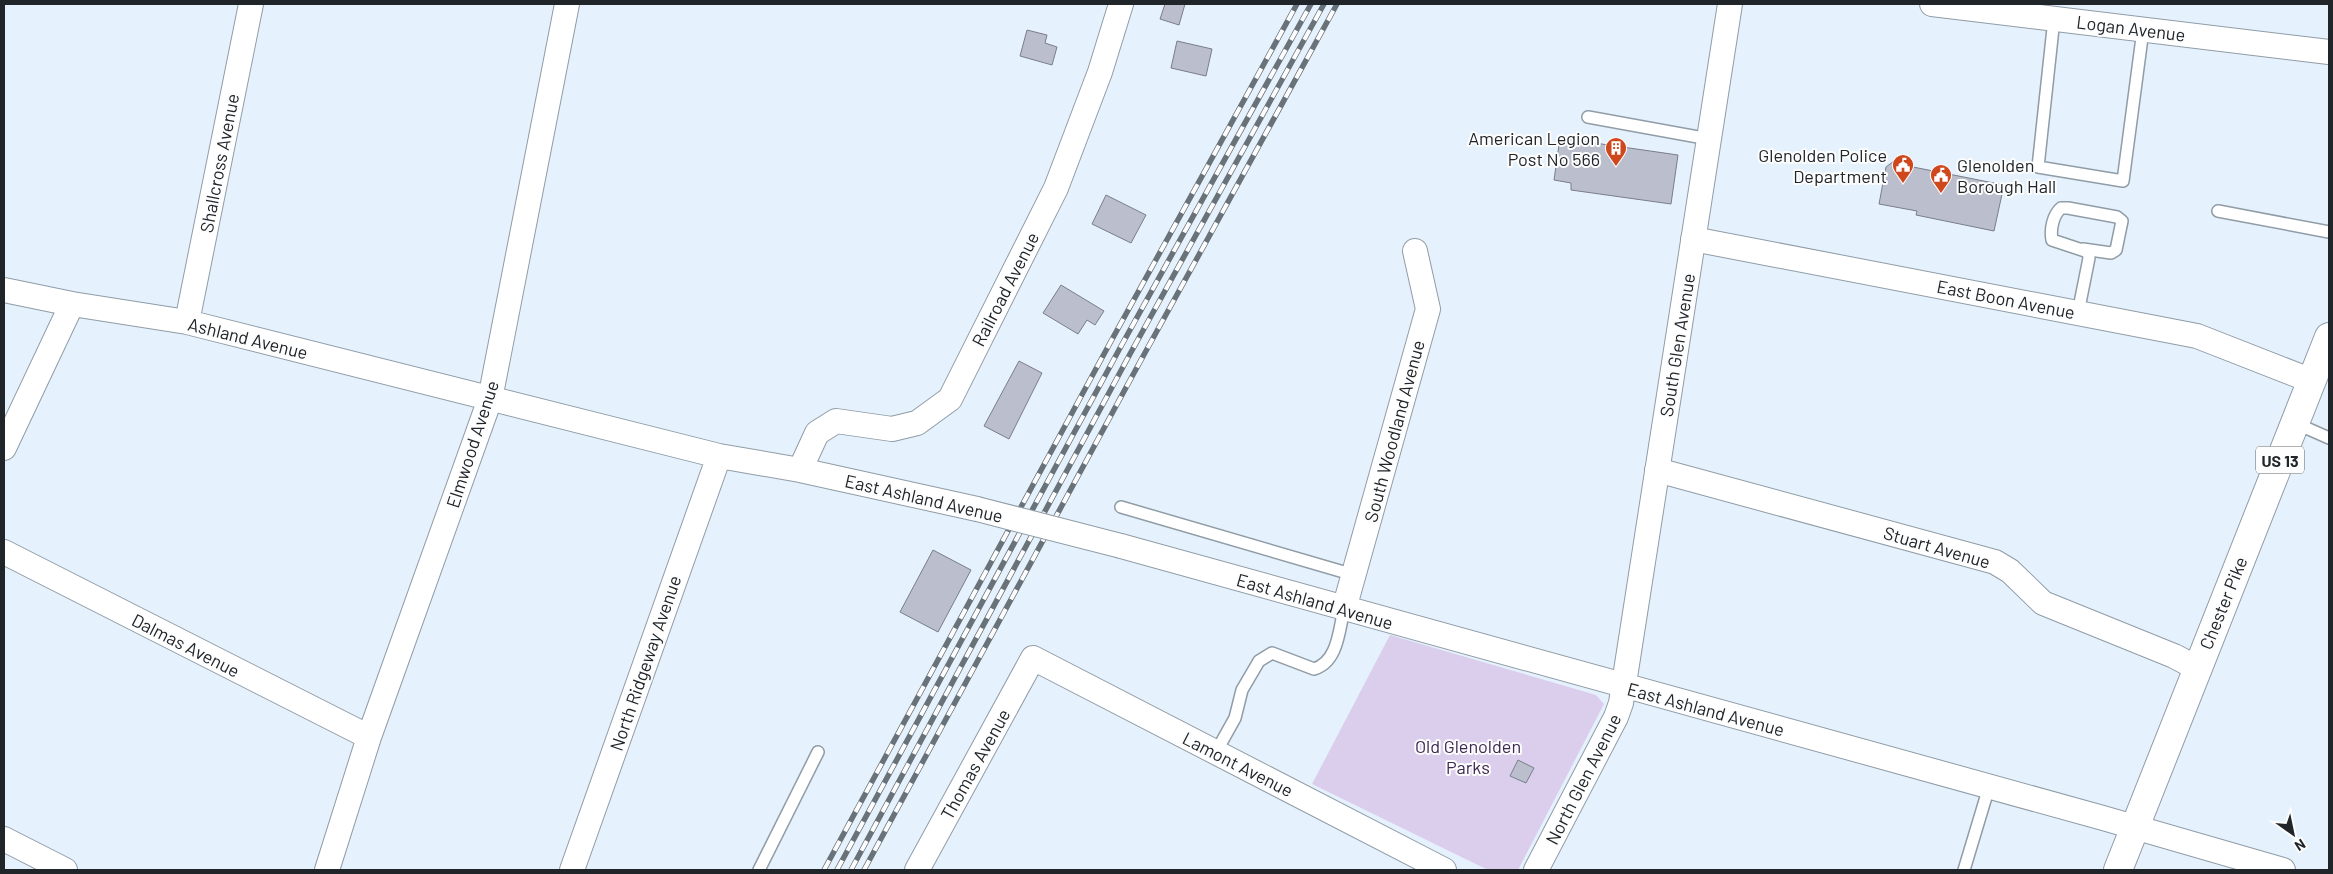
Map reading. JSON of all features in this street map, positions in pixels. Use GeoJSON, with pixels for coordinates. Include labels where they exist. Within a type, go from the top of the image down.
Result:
{"type":"FeatureCollection","features":[{"type":"Feature","properties":{"kind":"main road","name":"Chester Pike"},"geometry":{"type":"LineString","coordinates":[[2118,870],[2329,337]]}},
{"type":"Feature","properties":{"kind":"street","name":"Shallcross Avenue"},"geometry":{"type":"LineString","coordinates":[[187,322],[251,4]]}},
{"type":"Feature","properties":{"kind":"street","name":"Elmwood Avenue"},"geometry":{"type":"LineString","coordinates":[[327,870],[369,738],[490,399],[567,4]]}},
{"type":"Feature","properties":{"kind":"street","name":"Railroad Avenue"},"geometry":{"type":"LineString","coordinates":[[800,470],[817,433],[836,421],[892,428],[917,423],[950,399],[1056,188],[1100,72],[1121,4]]}},
{"type":"Feature","properties":{"kind":"street","name":"South Glen Avenue"},"geometry":{"type":"LineString","coordinates":[[1624,687],[1730,4]]}},
{"type":"Feature","properties":{"kind":"street","name":"Logan Avenue"},"geometry":{"type":"LineString","coordinates":[[1932,4],[2329,52]]}},
{"type":"Feature","properties":{"kind":"street","name":"East Boon Avenue"},"geometry":{"type":"LineString","coordinates":[[1694,239],[2197,336],[2312,381]]}},
{"type":"Feature","properties":{"kind":"street","name":"South Woodland Avenue"},"geometry":{"type":"LineString","coordinates":[[1344,610],[1428,308],[1415,251]]}},
{"type":"Feature","properties":{"kind":"street","name":"Ashland Avenue"},"geometry":{"type":"LineString","coordinates":[[4,290],[72,304],[187,322],[490,399]]}},
{"type":"Feature","properties":{"kind":"street"},"geometry":{"type":"LineString","coordinates":[[4,448],[72,304]]}},
{"type":"Feature","properties":{"kind":"street","name":"East Ashland Avenue"},"geometry":{"type":"LineString","coordinates":[[490,399],[719,456],[800,470],[977,509],[1121,546],[1344,610],[2134,828],[2246,865],[2283,870]]}},
{"type":"Feature","properties":{"kind":"street","name":"North Ridgeway Avenue"},"geometry":{"type":"LineString","coordinates":[[572,870],[719,456]]}},
{"type":"Feature","properties":{"kind":"street","name":"Stuart Avenue"},"geometry":{"type":"LineString","coordinates":[[1657,470],[1995,562],[2010,571],[2043,603],[2174,656],[2197,668]]}},
{"type":"Feature","properties":{"kind":"street","name":"Dalmas Avenue"},"geometry":{"type":"LineString","coordinates":[[4,552],[369,738]]}},
{"type":"Feature","properties":{"kind":"street","name":"Lamont Avenue"},"geometry":{"type":"LineString","coordinates":[[1033,658],[1444,870]]}},
{"type":"Feature","properties":{"kind":"street","name":"Thomas Avenue"},"geometry":{"type":"LineString","coordinates":[[917,870],[1033,658]]}},
{"type":"Feature","properties":{"kind":"street","name":"North Glen Avenue"},"geometry":{"type":"LineString","coordinates":[[1536,870],[1616,717],[1624,687]]}},
{"type":"Feature","properties":{"kind":"street"},"geometry":{"type":"LineString","coordinates":[[4,840],[65,870]]}},
{"type":"Feature","properties":{"kind":"lane"},"geometry":{"type":"LineString","coordinates":[[2054,19],[2038,167],[2123,181],[2143,30]]}},
{"type":"Feature","properties":{"kind":"lane"},"geometry":{"type":"LineString","coordinates":[[1588,117],[1709,139]]}},
{"type":"Feature","properties":{"kind":"lane"},"geometry":{"type":"LineString","coordinates":[[2078,313],[2089,258],[2088,252],[2052,240],[2051,234],[2055,213],[2061,208],[2117,217],[2122,222],[2116,250],[2111,253],[2083,249]]}},
{"type":"Feature","properties":{"kind":"lane"},"geometry":{"type":"LineString","coordinates":[[2218,211],[2329,232]]}},
{"type":"Feature","properties":{"kind":"lane"},"geometry":{"type":"LineString","coordinates":[[2295,424],[2329,438]]}},
{"type":"Feature","properties":{"kind":"lane"},"geometry":{"type":"LineString","coordinates":[[1121,507],[1354,575]]}},
{"type":"Feature","properties":{"kind":"lane"},"geometry":{"type":"LineString","coordinates":[[1216,752],[1235,718],[1242,690],[1259,660],[1272,653],[1314,668],[1321,667],[1327,663],[1332,654],[1344,610]]}},
{"type":"Feature","properties":{"kind":"lane"},"geometry":{"type":"LineString","coordinates":[[759,870],[818,752]]}},
{"type":"Feature","properties":{"kind":"lane"},"geometry":{"type":"LineString","coordinates":[[1964,870],[1989,787]]}},
{"type":"Feature","properties":{"kind":"green space","name":"Old Glenolden Parks"},"geometry":{"type":"Polygon","coordinates":[[[1390,635],[1596,695],[1604,704],[1518,870],[1488,870],[1312,784],[1390,635]]]}},
{"type":"Feature","properties":{"kind":"building"},"geometry":{"type":"Polygon","coordinates":[[[1165,4],[1185,4],[1179,25],[1160,19],[1165,4]]]}},
{"type":"Feature","properties":{"kind":"building"},"geometry":{"type":"Polygon","coordinates":[[[1027,30],[1047,35],[1045,43],[1057,47],[1052,65],[1020,56],[1027,30]]]}},
{"type":"Feature","properties":{"kind":"building"},"geometry":{"type":"Polygon","coordinates":[[[1177,41],[1212,49],[1206,76],[1171,68],[1177,41]]]}},
{"type":"Feature","properties":{"kind":"building","name":"American Legion Post No 566"},"geometry":{"type":"Polygon","coordinates":[[[1560,138],[1678,155],[1671,204],[1571,190],[1571,183],[1554,180],[1560,138]]]}},
{"type":"Feature","properties":{"kind":"building","name":"Glenolden Borough Hall"},"geometry":{"type":"Polygon","coordinates":[[[1904,160],[1911,162],[1913,167],[2004,185],[1994,231],[1916,215],[1917,211],[1879,204],[1886,167],[1894,161],[1904,160]]]}},
{"type":"Feature","properties":{"kind":"building"},"geometry":{"type":"Polygon","coordinates":[[[1106,195],[1146,215],[1131,243],[1092,224],[1106,195]]]}},
{"type":"Feature","properties":{"kind":"building"},"geometry":{"type":"Polygon","coordinates":[[[1061,285],[1104,311],[1095,325],[1087,320],[1078,334],[1043,313],[1061,285]]]}},
{"type":"Feature","properties":{"kind":"building"},"geometry":{"type":"Polygon","coordinates":[[[1019,361],[1042,373],[1009,439],[984,426],[1019,361]]]}},
{"type":"Feature","properties":{"kind":"building"},"geometry":{"type":"Polygon","coordinates":[[[933,550],[971,570],[938,632],[900,612],[933,550]]]}},
{"type":"Feature","properties":{"kind":"building"},"geometry":{"type":"Polygon","coordinates":[[[1518,760],[1534,768],[1526,783],[1510,776],[1518,760]]]}},
{"type":"Feature","properties":{"kind":"railway"},"geometry":{"type":"LineString","coordinates":[[824,870],[1110,343],[1297,4]]}},
{"type":"Feature","properties":{"kind":"railway"},"geometry":{"type":"LineString","coordinates":[[837,870],[1120,348],[1311,4]]}},
{"type":"Feature","properties":{"kind":"railway"},"geometry":{"type":"LineString","coordinates":[[851,870],[1130,354],[1324,4]]}},
{"type":"Feature","properties":{"kind":"railway"},"geometry":{"type":"LineString","coordinates":[[864,870],[1337,4]]}},
{"type":"Feature","properties":{"kind":"place","name":"American Legion Post No 566"},"geometry":{"type":"Point","coordinates":[1616,167]}},
{"type":"Feature","properties":{"kind":"place","name":"Glenolden Police Department"},"geometry":{"type":"Point","coordinates":[1903,184]}},
{"type":"Feature","properties":{"kind":"place","name":"Glenolden Borough Hall"},"geometry":{"type":"Point","coordinates":[1941,194]}}]}
